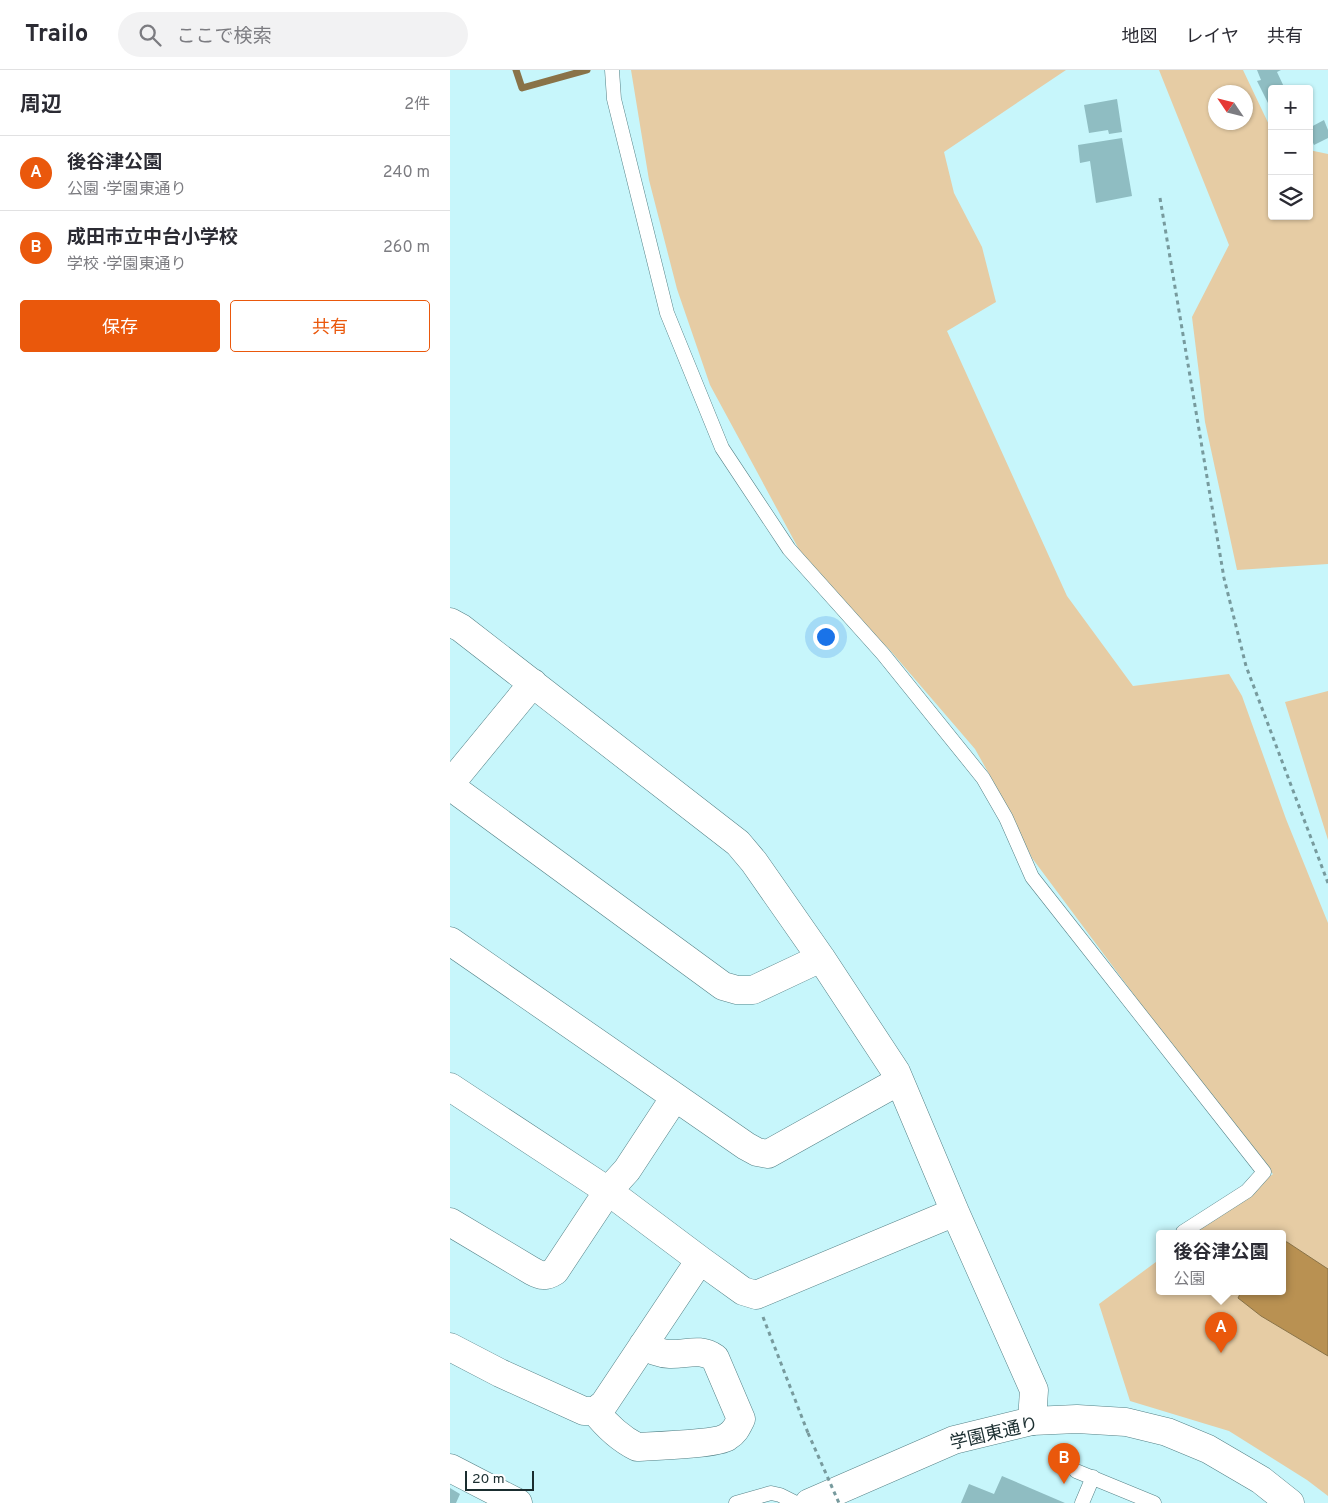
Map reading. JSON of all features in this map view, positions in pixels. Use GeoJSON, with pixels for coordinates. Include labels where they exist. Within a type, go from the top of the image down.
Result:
{"type":"FeatureCollection","features":[{"type":"Feature","properties":{"kind":"street"},"geometry":{"type":"LineString","coordinates":[[450,622],[461,628],[533,683],[738,843],[754,862],[821,958],[896,1072],[955,1212],[1034,1390],[1032,1421]]}},
{"type":"Feature","properties":{"kind":"street"},"geometry":{"type":"LineString","coordinates":[[533,683],[450,785],[723,986],[737,990],[753,990],[821,958]]}},
{"type":"Feature","properties":{"kind":"street"},"geometry":{"type":"LineString","coordinates":[[450,941],[757,1152],[768,1154],[900,1081]]}},
{"type":"Feature","properties":{"kind":"street"},"geometry":{"type":"LineString","coordinates":[[450,1088],[608,1191],[744,1291],[756,1295],[955,1212]]}},
{"type":"Feature","properties":{"kind":"street"},"geometry":{"type":"LineString","coordinates":[[450,1222],[541,1276],[548,1276],[555,1272],[608,1191],[626,1170],[675,1097]]}},
{"type":"Feature","properties":{"kind":"street"},"geometry":{"type":"LineString","coordinates":[[450,1348],[584,1411],[595,1410],[604,1404],[700,1260]]}},
{"type":"Feature","properties":{"kind":"street"},"geometry":{"type":"LineString","coordinates":[[595,1410],[601,1419],[626,1442],[637,1447],[726,1439],[736,1430],[741,1419],[715,1358],[706,1352],[669,1354],[656,1352],[643,1345]]}},
{"type":"Feature","properties":{"kind":"street","name":"学園東通り"},"geometry":{"type":"LineString","coordinates":[[809,1503],[954,1440],[1032,1421],[1077,1419],[1126,1422],[1167,1432],[1216,1454],[1261,1480],[1290,1503]]}},
{"type":"Feature","properties":{"kind":"street"},"geometry":{"type":"LineString","coordinates":[[450,1468],[518,1503]]}},
{"type":"Feature","properties":{"kind":"lane"},"geometry":{"type":"LineString","coordinates":[[612,70],[614,99],[667,313],[722,448],[789,549],[883,654],[983,778],[1006,818],[1032,876],[1264,1172],[1247,1191],[1186,1230]]}},
{"type":"Feature","properties":{"kind":"lane"},"geometry":{"type":"LineString","coordinates":[[1076,1471],[1154,1503]]}},
{"type":"Feature","properties":{"kind":"lane"},"geometry":{"type":"LineString","coordinates":[[1082,1503],[1092,1477]]}},
{"type":"Feature","properties":{"kind":"lane"},"geometry":{"type":"LineString","coordinates":[[736,1503],[771,1493],[796,1503]]}},
{"type":"Feature","properties":{"kind":"path"},"geometry":{"type":"LineString","coordinates":[[1160,198],[1227,587],[1246,666],[1328,883]]}},
{"type":"Feature","properties":{"kind":"path"},"geometry":{"type":"LineString","coordinates":[[756,1295],[808,1433],[839,1503]]}},
{"type":"Feature","properties":{"kind":"shaded area"},"geometry":{"type":"Polygon","coordinates":[[[631,70],[1066,70],[944,152],[954,193],[982,247],[996,302],[947,331],[1067,596],[1133,686],[1229,674],[1242,696],[1286,819],[1328,923],[1328,1496],[1307,1480],[1229,1431],[1130,1401],[1099,1304],[1156,1262],[1156,1295],[1286,1295],[1286,1230],[1198,1230],[1273,1174],[1252,1153],[1032,858],[1002,797],[975,749],[889,649],[816,581],[710,385],[677,289],[649,180],[631,70]]]}},
{"type":"Feature","properties":{"kind":"shaded area"},"geometry":{"type":"Polygon","coordinates":[[[1159,70],[1243,70],[1250,85],[1208,85],[1208,130],[1253,130],[1253,91],[1268,123],[1268,220],[1313,220],[1313,151],[1328,154],[1328,564],[1237,570],[1205,422],[1192,317],[1229,245],[1159,70]]]}},
{"type":"Feature","properties":{"kind":"shaded area"},"geometry":{"type":"Polygon","coordinates":[[[1328,691],[1328,840],[1285,702],[1328,691]]]}},
{"type":"Feature","properties":{"kind":"shaded area"},"geometry":{"type":"Polygon","coordinates":[[[1287,1242],[1328,1269],[1328,1356],[1261,1316],[1238,1298],[1240,1295],[1286,1295],[1287,1242]]]}},
{"type":"Feature","properties":{"kind":"building"},"geometry":{"type":"Polygon","coordinates":[[[1257,70],[1281,70],[1277,72],[1283,85],[1268,85],[1268,103],[1257,81],[1261,80],[1257,70]]]}},
{"type":"Feature","properties":{"kind":"building"},"geometry":{"type":"Polygon","coordinates":[[[1117,99],[1122,132],[1109,134],[1108,130],[1089,133],[1084,105],[1117,99]]]}},
{"type":"Feature","properties":{"kind":"building"},"geometry":{"type":"Polygon","coordinates":[[[1324,120],[1328,130],[1328,138],[1314,145],[1313,126],[1324,120]]]}},
{"type":"Feature","properties":{"kind":"building"},"geometry":{"type":"Polygon","coordinates":[[[1122,138],[1132,196],[1096,203],[1090,161],[1080,163],[1078,145],[1122,138]]]}},
{"type":"Feature","properties":{"kind":"building"},"geometry":{"type":"Polygon","coordinates":[[[1002,1476],[1065,1503],[961,1503],[969,1484],[994,1494],[1002,1476]]]}},
{"type":"Feature","properties":{"kind":"building"},"geometry":{"type":"Polygon","coordinates":[[[450,1488],[460,1494],[456,1503],[450,1503],[450,1488]]]}},
{"type":"Feature","properties":{"kind":"waterway"},"geometry":{"type":"LineString","coordinates":[[516,70],[522,88],[587,70]]}},
{"type":"Feature","properties":{"kind":"place","name":"後谷津公園"},"geometry":{"type":"Point","coordinates":[1221,1353]}},
{"type":"Feature","properties":{"kind":"place","name":"成田市立中台小学校"},"geometry":{"type":"Point","coordinates":[1064,1484]}}]}
